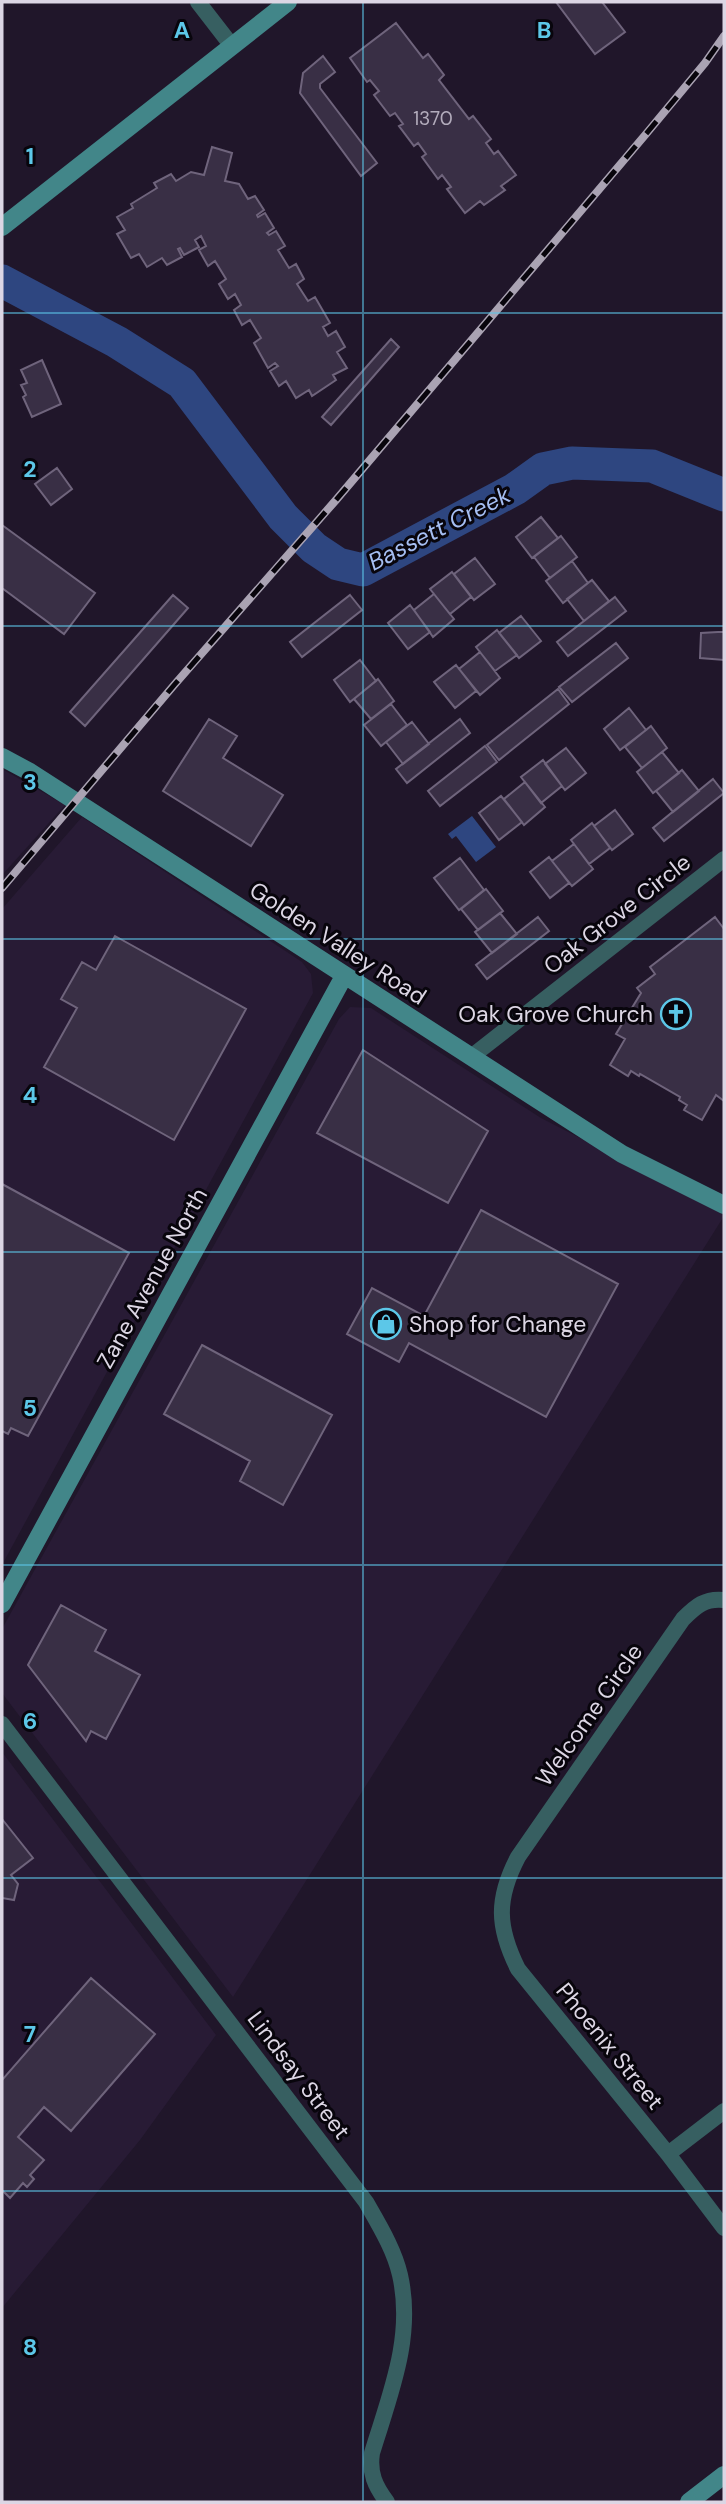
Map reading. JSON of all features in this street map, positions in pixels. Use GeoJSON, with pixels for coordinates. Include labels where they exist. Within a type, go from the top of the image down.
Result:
{"type":"FeatureCollection","features":[{"type":"Feature","properties":{"kind":"street"},"geometry":{"type":"LineString","coordinates":[[198,2],[232,46]]}},
{"type":"Feature","properties":{"kind":"street"},"geometry":{"type":"LineString","coordinates":[[2,226],[288,2]]}},
{"type":"Feature","properties":{"kind":"street","name":"Golden Valley Road"},"geometry":{"type":"LineString","coordinates":[[2,757],[30,772],[622,1154],[724,1205]]}},
{"type":"Feature","properties":{"kind":"street","name":"Oak Grove Circle"},"geometry":{"type":"LineString","coordinates":[[471,1057],[724,859]]}},
{"type":"Feature","properties":{"kind":"street","name":"Zane Avenue North"},"geometry":{"type":"LineString","coordinates":[[2,1604],[344,976]]}},
{"type":"Feature","properties":{"kind":"street","name":"Welcome Circle"},"geometry":{"type":"LineString","coordinates":[[507,1878],[517,1857],[683,1619],[697,1605],[713,1599],[724,1600]]}},
{"type":"Feature","properties":{"kind":"street","name":"Lindsay Street"},"geometry":{"type":"LineString","coordinates":[[2,1724],[366,2202],[385,2237],[400,2273],[405,2312],[402,2351],[370,2467],[374,2481],[387,2502]]}},
{"type":"Feature","properties":{"kind":"street","name":"Phoenix Street"},"geometry":{"type":"LineString","coordinates":[[507,1878],[501,1902],[502,1925],[508,1948],[518,1969],[668,2154],[724,2228]]}},
{"type":"Feature","properties":{"kind":"street"},"geometry":{"type":"LineString","coordinates":[[668,2154],[724,2111]]}},
{"type":"Feature","properties":{"kind":"street"},"geometry":{"type":"LineString","coordinates":[[689,2502],[724,2475]]}},
{"type":"Feature","properties":{"kind":"shaded area"},"geometry":{"type":"Polygon","coordinates":[[[2,769],[65,805],[2,875],[2,769]]]}},
{"type":"Feature","properties":{"kind":"shaded area"},"geometry":{"type":"Polygon","coordinates":[[[82,817],[302,962],[311,974],[313,993],[2,1565],[2,909],[82,817]]]}},
{"type":"Feature","properties":{"kind":"shaded area"},"geometry":{"type":"Polygon","coordinates":[[[350,1007],[371,1008],[541,1118],[724,1212],[724,1216],[233,1997],[2,1693],[2,1629],[339,1019],[350,1007]]]}},
{"type":"Feature","properties":{"kind":"shaded area"},"geometry":{"type":"Polygon","coordinates":[[[2,1752],[216,2035],[140,2140],[2,2308],[2,1752]]]}},
{"type":"Feature","properties":{"kind":"water"},"geometry":{"type":"Polygon","coordinates":[[[472,816],[496,847],[476,862],[456,836],[452,839],[448,834],[472,816]]]}},
{"type":"Feature","properties":{"kind":"building"},"geometry":{"type":"Polygon","coordinates":[[[556,2],[602,2],[625,32],[595,54],[556,2]]]}},
{"type":"Feature","properties":{"kind":"building"},"geometry":{"type":"Polygon","coordinates":[[[396,23],[423,58],[428,54],[444,75],[439,80],[469,119],[473,116],[491,139],[486,143],[494,154],[498,151],[516,175],[501,186],[505,190],[484,205],[480,201],[465,213],[447,189],[451,187],[442,175],[438,179],[422,157],[426,154],[418,143],[414,146],[399,126],[403,124],[395,113],[390,116],[374,95],[379,91],[370,80],[367,82],[350,58],[396,23]]]}},
{"type":"Feature","properties":{"kind":"building"},"geometry":{"type":"Polygon","coordinates":[[[323,56],[335,72],[320,84],[320,88],[377,163],[361,176],[300,93],[303,73],[323,56]]]}},
{"type":"Feature","properties":{"kind":"building"},"geometry":{"type":"Polygon","coordinates":[[[212,147],[232,153],[225,181],[239,184],[248,199],[255,196],[264,210],[258,217],[265,213],[274,228],[267,233],[269,235],[276,231],[285,246],[278,250],[289,268],[296,264],[304,279],[297,284],[308,301],[315,297],[330,323],[323,327],[328,336],[336,331],[345,347],[337,352],[347,368],[333,375],[336,380],[312,396],[309,390],[296,398],[286,381],[279,386],[270,371],[278,366],[275,363],[268,368],[254,343],[261,338],[250,320],[242,325],[234,310],[241,305],[235,294],[228,299],[219,284],[226,279],[215,261],[208,266],[199,250],[206,246],[201,236],[195,240],[199,247],[184,255],[180,248],[178,249],[182,257],[167,265],[162,258],[147,267],[139,254],[131,258],[117,234],[125,230],[117,217],[133,208],[131,204],[157,188],[154,183],[171,174],[176,181],[191,172],[204,175],[212,147]]]}},
{"type":"Feature","properties":{"kind":"building"},"geometry":{"type":"Polygon","coordinates":[[[391,339],[399,347],[331,425],[322,417],[391,339]]]}},
{"type":"Feature","properties":{"kind":"building"},"geometry":{"type":"Polygon","coordinates":[[[42,360],[61,404],[32,417],[23,397],[26,395],[21,385],[27,383],[21,370],[42,360]]]}},
{"type":"Feature","properties":{"kind":"building"},"geometry":{"type":"Polygon","coordinates":[[[57,468],[72,489],[51,505],[35,484],[57,468]]]}},
{"type":"Feature","properties":{"kind":"building"},"geometry":{"type":"Polygon","coordinates":[[[541,517],[558,538],[532,558],[516,537],[541,517]]]}},
{"type":"Feature","properties":{"kind":"building"},"geometry":{"type":"Polygon","coordinates":[[[2,525],[95,593],[64,634],[2,588],[2,525]]]}},
{"type":"Feature","properties":{"kind":"building"},"geometry":{"type":"Polygon","coordinates":[[[561,536],[577,557],[550,578],[534,557],[561,536]]]}},
{"type":"Feature","properties":{"kind":"building"},"geometry":{"type":"Polygon","coordinates":[[[475,558],[495,584],[474,600],[454,574],[475,558]]]}},
{"type":"Feature","properties":{"kind":"building"},"geometry":{"type":"Polygon","coordinates":[[[572,561],[588,583],[563,603],[546,581],[572,561]]]}},
{"type":"Feature","properties":{"kind":"building"},"geometry":{"type":"Polygon","coordinates":[[[452,572],[471,597],[450,614],[430,589],[452,572]]]}},
{"type":"Feature","properties":{"kind":"building"},"geometry":{"type":"Polygon","coordinates":[[[592,580],[609,601],[584,621],[567,599],[592,580]]]}},
{"type":"Feature","properties":{"kind":"building"},"geometry":{"type":"Polygon","coordinates":[[[434,594],[454,619],[433,637],[414,610],[434,594]]]}},
{"type":"Feature","properties":{"kind":"building"},"geometry":{"type":"Polygon","coordinates":[[[173,595],[188,608],[85,726],[70,712],[173,595]]]}},
{"type":"Feature","properties":{"kind":"building"},"geometry":{"type":"Polygon","coordinates":[[[350,595],[362,610],[302,657],[290,642],[350,595]]]}},
{"type":"Feature","properties":{"kind":"building"},"geometry":{"type":"Polygon","coordinates":[[[615,597],[626,611],[568,656],[557,642],[615,597]]]}},
{"type":"Feature","properties":{"kind":"building"},"geometry":{"type":"Polygon","coordinates":[[[410,605],[430,632],[408,649],[388,623],[410,605]]]}},
{"type":"Feature","properties":{"kind":"building"},"geometry":{"type":"Polygon","coordinates":[[[521,616],[541,641],[519,658],[499,633],[521,616]]]}},
{"type":"Feature","properties":{"kind":"building"},"geometry":{"type":"Polygon","coordinates":[[[497,630],[517,655],[495,671],[476,647],[497,630]]]}},
{"type":"Feature","properties":{"kind":"building"},"geometry":{"type":"Polygon","coordinates":[[[724,632],[724,660],[700,658],[701,633],[724,632]]]}},
{"type":"Feature","properties":{"kind":"building"},"geometry":{"type":"Polygon","coordinates":[[[616,643],[628,658],[572,702],[559,687],[616,643]]]}},
{"type":"Feature","properties":{"kind":"building"},"geometry":{"type":"Polygon","coordinates":[[[480,652],[500,678],[480,695],[459,669],[480,652]]]}},
{"type":"Feature","properties":{"kind":"building"},"geometry":{"type":"Polygon","coordinates":[[[360,660],[376,681],[350,702],[334,680],[360,660]]]}},
{"type":"Feature","properties":{"kind":"building"},"geometry":{"type":"Polygon","coordinates":[[[456,665],[476,691],[455,708],[434,682],[456,665]]]}},
{"type":"Feature","properties":{"kind":"building"},"geometry":{"type":"Polygon","coordinates":[[[378,679],[394,701],[371,719],[354,699],[378,679]]]}},
{"type":"Feature","properties":{"kind":"building"},"geometry":{"type":"Polygon","coordinates":[[[558,689],[569,704],[499,760],[487,745],[558,689]]]}},
{"type":"Feature","properties":{"kind":"building"},"geometry":{"type":"Polygon","coordinates":[[[391,704],[407,725],[381,746],[364,725],[391,704]]]}},
{"type":"Feature","properties":{"kind":"building"},"geometry":{"type":"Polygon","coordinates":[[[629,708],[646,730],[620,750],[604,729],[629,708]]]}},
{"type":"Feature","properties":{"kind":"building"},"geometry":{"type":"Polygon","coordinates":[[[209,719],[237,736],[223,758],[283,795],[251,846],[163,791],[209,719]]]}},
{"type":"Feature","properties":{"kind":"building"},"geometry":{"type":"Polygon","coordinates":[[[460,719],[470,733],[407,783],[396,769],[460,719]]]}},
{"type":"Feature","properties":{"kind":"building"},"geometry":{"type":"Polygon","coordinates":[[[412,722],[429,744],[403,764],[386,742],[412,722]]]}},
{"type":"Feature","properties":{"kind":"building"},"geometry":{"type":"Polygon","coordinates":[[[651,726],[667,748],[642,768],[625,747],[651,726]]]}},
{"type":"Feature","properties":{"kind":"building"},"geometry":{"type":"Polygon","coordinates":[[[485,746],[497,762],[440,806],[428,791],[485,746]]]}},
{"type":"Feature","properties":{"kind":"building"},"geometry":{"type":"Polygon","coordinates":[[[566,748],[586,773],[565,790],[545,764],[566,748]]]}},
{"type":"Feature","properties":{"kind":"building"},"geometry":{"type":"Polygon","coordinates":[[[662,752],[679,773],[653,793],[637,772],[662,752]]]}},
{"type":"Feature","properties":{"kind":"building"},"geometry":{"type":"Polygon","coordinates":[[[543,760],[562,786],[541,803],[521,777],[543,760]]]}},
{"type":"Feature","properties":{"kind":"building"},"geometry":{"type":"Polygon","coordinates":[[[682,770],[699,791],[673,812],[656,791],[682,770]]]}},
{"type":"Feature","properties":{"kind":"building"},"geometry":{"type":"Polygon","coordinates":[[[713,779],[724,793],[664,841],[653,828],[713,779]]]}},
{"type":"Feature","properties":{"kind":"building"},"geometry":{"type":"Polygon","coordinates":[[[525,782],[545,807],[524,825],[504,799],[525,782]]]}},
{"type":"Feature","properties":{"kind":"building"},"geometry":{"type":"Polygon","coordinates":[[[501,796],[522,822],[499,840],[479,813],[501,796]]]}},
{"type":"Feature","properties":{"kind":"building"},"geometry":{"type":"Polygon","coordinates":[[[615,810],[633,834],[612,850],[594,826],[615,810]]]}},
{"type":"Feature","properties":{"kind":"building"},"geometry":{"type":"Polygon","coordinates":[[[592,823],[610,848],[589,864],[571,840],[592,823]]]}},
{"type":"Feature","properties":{"kind":"building"},"geometry":{"type":"Polygon","coordinates":[[[574,844],[593,869],[572,886],[552,861],[574,844]]]}},
{"type":"Feature","properties":{"kind":"building"},"geometry":{"type":"Polygon","coordinates":[[[549,857],[569,883],[550,898],[530,872],[549,857]]]}},
{"type":"Feature","properties":{"kind":"building"},"geometry":{"type":"Polygon","coordinates":[[[460,858],[484,890],[459,910],[434,878],[460,858]]]}},
{"type":"Feature","properties":{"kind":"building"},"geometry":{"type":"Polygon","coordinates":[[[486,889],[503,911],[478,930],[461,909],[486,889]]]}},
{"type":"Feature","properties":{"kind":"building"},"geometry":{"type":"Polygon","coordinates":[[[500,913],[517,934],[492,953],[475,932],[500,913]]]}},
{"type":"Feature","properties":{"kind":"building"},"geometry":{"type":"Polygon","coordinates":[[[538,917],[549,931],[487,979],[476,965],[538,917]]]}},
{"type":"Feature","properties":{"kind":"building","name":"Oak Grove Church"},"geometry":{"type":"Polygon","coordinates":[[[715,917],[724,929],[724,1101],[716,1095],[702,1120],[684,1110],[687,1105],[679,1100],[680,1097],[640,1074],[639,1076],[631,1071],[628,1076],[610,1065],[625,1039],[616,1034],[641,993],[637,988],[655,974],[650,967],[715,917]]]}},
{"type":"Feature","properties":{"kind":"building"},"geometry":{"type":"Polygon","coordinates":[[[115,936],[246,1009],[174,1140],[44,1067],[77,1008],[61,999],[82,962],[96,970],[115,936]]]}},
{"type":"Feature","properties":{"kind":"building"},"geometry":{"type":"Polygon","coordinates":[[[363,1050],[488,1131],[448,1203],[317,1133],[363,1050]]]}},
{"type":"Feature","properties":{"kind":"building"},"geometry":{"type":"Polygon","coordinates":[[[2,1184],[129,1253],[28,1436],[11,1428],[8,1434],[2,1431],[2,1184]]]}},
{"type":"Feature","properties":{"kind":"building"},"geometry":{"type":"Polygon","coordinates":[[[481,1210],[618,1284],[546,1417],[409,1343],[399,1362],[347,1334],[372,1288],[424,1316],[481,1210]]]}},
{"type":"Feature","properties":{"kind":"building"},"geometry":{"type":"Polygon","coordinates":[[[202,1345],[332,1415],[283,1505],[240,1481],[250,1461],[164,1414],[202,1345]]]}},
{"type":"Feature","properties":{"kind":"building"},"geometry":{"type":"Polygon","coordinates":[[[61,1605],[106,1630],[95,1651],[140,1675],[106,1739],[91,1731],[86,1741],[28,1665],[61,1605]]]}},
{"type":"Feature","properties":{"kind":"building"},"geometry":{"type":"Polygon","coordinates":[[[2,1819],[33,1858],[11,1875],[18,1884],[14,1900],[2,1898],[2,1819]]]}},
{"type":"Feature","properties":{"kind":"building"},"geometry":{"type":"Polygon","coordinates":[[[91,1978],[155,2034],[71,2131],[44,2107],[18,2137],[44,2160],[30,2175],[34,2179],[27,2187],[23,2183],[10,2198],[2,2190],[2,2080],[91,1978]]]}},
{"type":"Feature","properties":{"kind":"waterway","name":"Bassett Creek"},"geometry":{"type":"LineString","coordinates":[[2,281],[117,342],[182,383],[283,517],[314,548],[338,564],[363,570],[515,489],[543,469],[572,463],[652,466],[724,495]]}},
{"type":"Feature","properties":{"kind":"railway"},"geometry":{"type":"LineString","coordinates":[[2,888],[336,500],[646,134],[724,36]]}},
{"type":"Feature","properties":{"kind":"place","name":"Oak Grove Church"},"geometry":{"type":"Point","coordinates":[676,1014]}},
{"type":"Feature","properties":{"kind":"place","name":"Shop for Change"},"geometry":{"type":"Point","coordinates":[386,1324]}}]}
